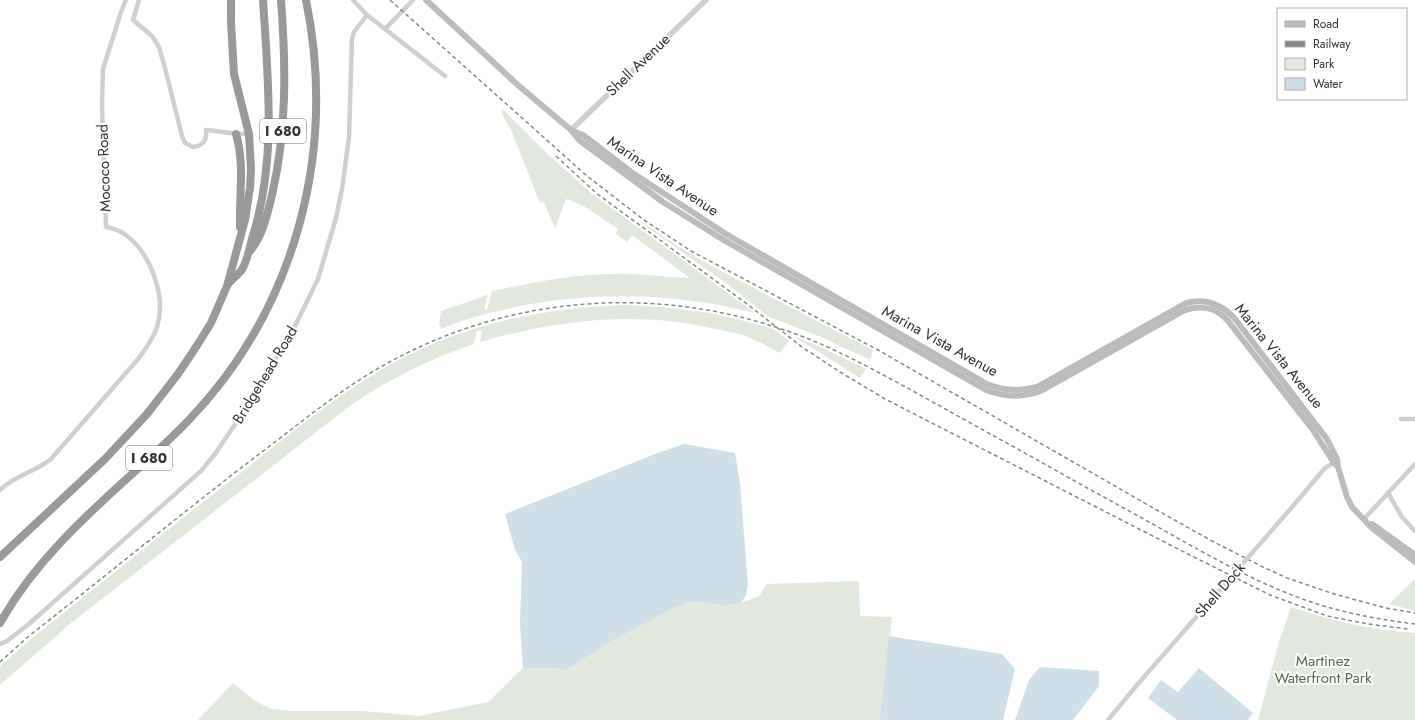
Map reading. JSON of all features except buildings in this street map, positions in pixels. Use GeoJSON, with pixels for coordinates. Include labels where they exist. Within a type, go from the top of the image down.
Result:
{"type":"FeatureCollection","features":[{"type":"Feature","properties":{"kind":"highway","name":"I 680"},"geometry":{"type":"LineString","coordinates":[[0,557],[70,492],[135,428],[185,365],[211,322],[227,286],[240,238],[251,182],[249,134],[234,74],[230,22],[231,0]]}},
{"type":"Feature","properties":{"kind":"highway","name":"I 680"},"geometry":{"type":"LineString","coordinates":[[227,286],[242,269],[247,256],[260,209],[266,172],[269,147],[269,98],[263,0]]}},
{"type":"Feature","properties":{"kind":"highway","name":"I 680"},"geometry":{"type":"LineString","coordinates":[[247,256],[257,242],[264,224],[275,183],[282,141],[285,81],[281,0]]}},
{"type":"Feature","properties":{"kind":"highway","name":"I 680"},"geometry":{"type":"LineString","coordinates":[[0,623],[33,574],[62,541],[178,431],[212,394],[254,334],[271,301],[286,267],[297,232],[306,196],[313,154],[316,118],[316,75],[312,32],[306,0]]}},
{"type":"Feature","properties":{"kind":"highway"},"geometry":{"type":"LineString","coordinates":[[236,134],[241,170],[239,203],[240,238]]}},
{"type":"Feature","properties":{"kind":"main road","name":"Marina Vista Avenue"},"geometry":{"type":"LineString","coordinates":[[426,0],[518,86],[571,130],[579,140],[663,202],[768,266],[986,390],[996,394],[1020,396],[1041,391],[1185,310],[1200,306],[1214,310],[1223,315],[1313,430],[1336,465],[1352,506],[1384,538],[1415,562]]}},
{"type":"Feature","properties":{"kind":"main road"},"geometry":{"type":"LineString","coordinates":[[1364,519],[1380,528],[1415,555]]}},
{"type":"Feature","properties":{"kind":"street","name":"Mococo Road"},"geometry":{"type":"LineString","coordinates":[[0,490],[10,482],[36,469],[50,459],[139,358],[150,343],[157,326],[159,316],[159,292],[150,265],[130,238],[117,230],[106,227],[102,105],[103,69],[126,0]]}},
{"type":"Feature","properties":{"kind":"street"},"geometry":{"type":"LineString","coordinates":[[139,0],[133,20],[152,36],[159,47],[185,143],[193,147],[201,145],[206,138],[206,130],[225,131],[236,134],[249,134]]}},
{"type":"Feature","properties":{"kind":"street"},"geometry":{"type":"LineString","coordinates":[[353,0],[367,16],[446,76]]}},
{"type":"Feature","properties":{"kind":"street"},"geometry":{"type":"LineString","coordinates":[[385,29],[413,0]]}},
{"type":"Feature","properties":{"kind":"street","name":"Shell Avenue"},"geometry":{"type":"LineString","coordinates":[[571,130],[706,0]]}},
{"type":"Feature","properties":{"kind":"street","name":"Bridgehead Road"},"geometry":{"type":"LineString","coordinates":[[0,644],[7,641],[30,623],[201,471],[231,431],[278,356],[308,302],[318,279],[336,218],[342,189],[349,137],[352,39],[358,27],[367,16]]}},
{"type":"Feature","properties":{"kind":"street"},"geometry":{"type":"LineString","coordinates":[[1401,419],[1415,419]]}},
{"type":"Feature","properties":{"kind":"street"},"geometry":{"type":"LineString","coordinates":[[1364,519],[1415,464]]}},
{"type":"Feature","properties":{"kind":"street","name":"Shell Dock"},"geometry":{"type":"LineString","coordinates":[[1108,720],[1136,685],[1325,468],[1336,465]]}},
{"type":"Feature","properties":{"kind":"street"},"geometry":{"type":"LineString","coordinates":[[1388,493],[1402,517],[1415,531]]}},
{"type":"Feature","properties":{"kind":"green space"},"geometry":{"type":"Polygon","coordinates":[[[502,108],[542,149],[591,193],[755,313],[697,301],[638,296],[608,296],[549,301],[520,306],[470,318],[441,329],[439,324],[441,311],[488,294],[484,310],[487,310],[492,291],[553,280],[599,274],[633,274],[690,278],[632,235],[627,242],[616,234],[618,229],[584,206],[566,199],[555,229],[544,202],[540,203],[512,132],[502,114],[502,108]]]}},
{"type":"Feature","properties":{"kind":"green space"},"geometry":{"type":"Polygon","coordinates":[[[636,218],[676,245],[715,268],[873,350],[870,360],[821,337],[769,317],[730,286],[636,218]]]}},
{"type":"Feature","properties":{"kind":"green space"},"geometry":{"type":"Polygon","coordinates":[[[630,305],[672,308],[710,313],[733,318],[774,329],[789,341],[780,353],[758,341],[733,332],[686,323],[626,319],[567,323],[509,334],[480,342],[482,330],[477,331],[474,344],[440,356],[408,371],[377,388],[347,408],[71,623],[0,685],[0,666],[37,634],[308,420],[366,379],[415,352],[444,339],[474,329],[535,314],[567,309],[630,305]]]}},
{"type":"Feature","properties":{"kind":"green space"},"geometry":{"type":"Polygon","coordinates":[[[793,336],[823,348],[866,369],[860,378],[793,336]]]}},
{"type":"Feature","properties":{"kind":"green space"},"geometry":{"type":"Polygon","coordinates":[[[1415,579],[1415,611],[1389,604],[1415,579]]]}},
{"type":"Feature","properties":{"kind":"green space"},"geometry":{"type":"Polygon","coordinates":[[[859,581],[860,616],[892,617],[881,720],[198,720],[233,683],[255,701],[271,709],[293,711],[362,711],[419,716],[488,702],[523,668],[568,669],[612,641],[675,607],[689,602],[710,603],[726,606],[741,603],[759,596],[767,584],[859,581]]]}},
{"type":"Feature","properties":{"kind":"green space","name":"Martinez Waterfront Park"},"geometry":{"type":"Polygon","coordinates":[[[1291,607],[1321,617],[1352,624],[1383,630],[1415,633],[1415,720],[1258,720],[1279,642],[1291,607]]]}},
{"type":"Feature","properties":{"kind":"water"},"geometry":{"type":"Polygon","coordinates":[[[684,444],[735,453],[740,484],[748,585],[746,595],[741,603],[726,606],[710,603],[689,602],[675,607],[612,641],[568,669],[523,668],[520,624],[522,562],[515,550],[505,514],[655,454],[684,444]]]}},
{"type":"Feature","properties":{"kind":"water"},"geometry":{"type":"Polygon","coordinates":[[[889,636],[1002,654],[1015,669],[1003,720],[880,720],[889,636]]]}},
{"type":"Feature","properties":{"kind":"water"},"geometry":{"type":"Polygon","coordinates":[[[1040,667],[1099,671],[1099,686],[1073,720],[1015,720],[1029,680],[1040,667]]]}},
{"type":"Feature","properties":{"kind":"water"},"geometry":{"type":"Polygon","coordinates":[[[1199,668],[1253,713],[1248,720],[1177,720],[1148,698],[1161,680],[1178,692],[1199,668]]]}},
{"type":"Feature","properties":{"kind":"railway"},"geometry":{"type":"LineString","coordinates":[[390,0],[587,176],[644,220],[691,251],[878,350],[1155,509],[1212,541],[1263,567],[1287,578],[1334,594],[1386,608],[1415,613]]}},
{"type":"Feature","properties":{"kind":"railway"},"geometry":{"type":"LineString","coordinates":[[556,156],[596,193],[747,304],[802,347],[885,399],[1270,595],[1327,616],[1368,624],[1408,629]]}},
{"type":"Feature","properties":{"kind":"railway"},"geometry":{"type":"LineString","coordinates":[[0,662],[29,636],[222,483],[320,407],[364,377],[414,350],[465,329],[519,314],[573,305],[628,303],[684,307],[739,317],[809,339],[839,352],[884,375],[1236,570],[1284,592],[1314,603],[1342,611],[1415,624]]}}]}
